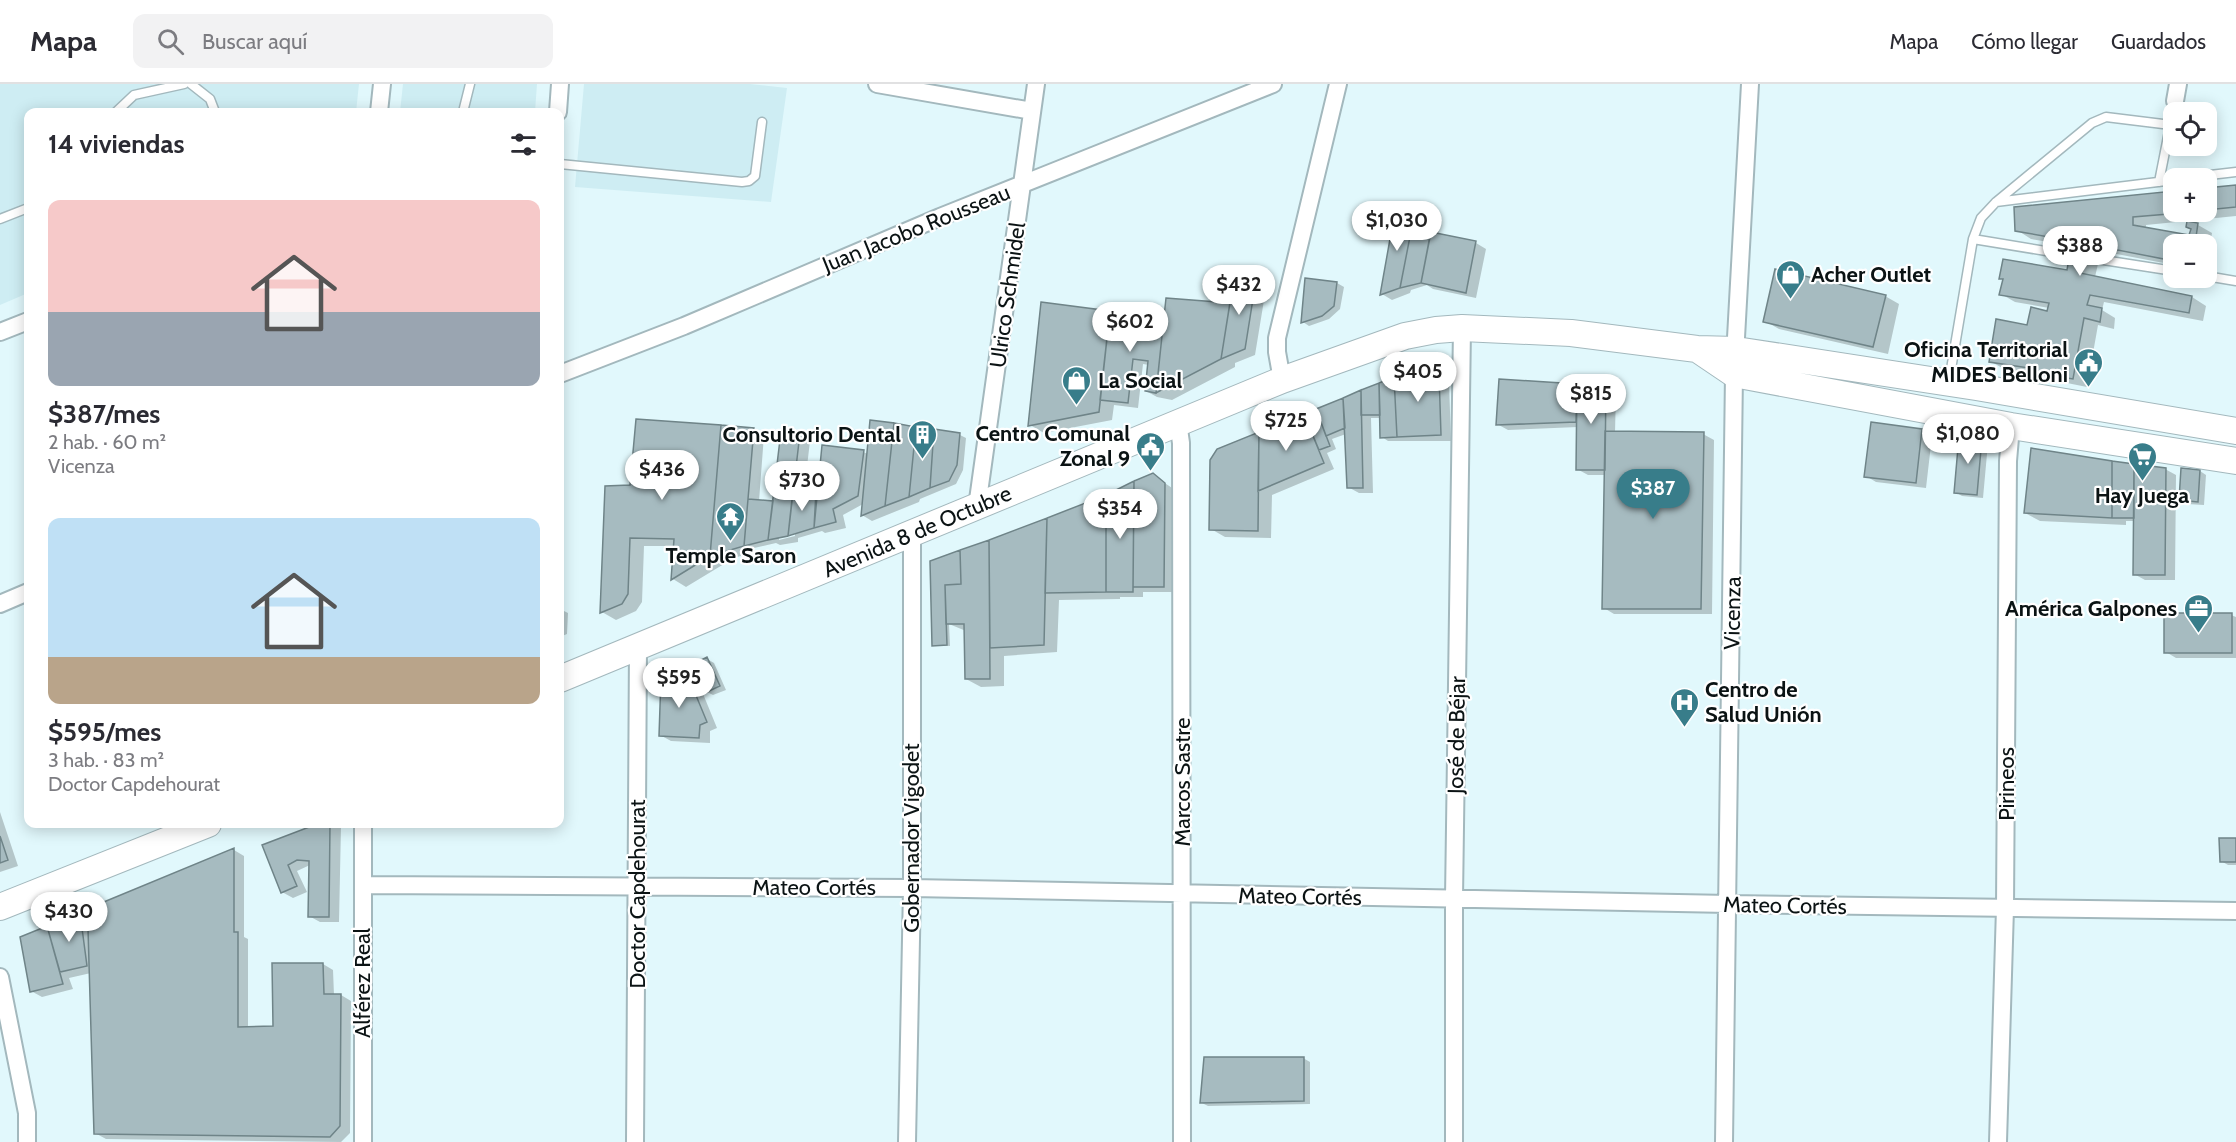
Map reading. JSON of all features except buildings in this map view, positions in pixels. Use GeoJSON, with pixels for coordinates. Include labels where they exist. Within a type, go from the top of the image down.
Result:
{"type":"FeatureCollection","features":[{"type":"Feature","properties":{"kind":"main road","name":"Avenida 8 de Octubre"},"geometry":{"type":"LineString","coordinates":[[564,677],[1282,380],[1405,336],[1436,330],[1462,328],[1571,333],[1697,349],[1735,362],[2011,426],[2236,461]]}},
{"type":"Feature","properties":{"kind":"main road","name":"Avenida 8 de Octubre"},"geometry":{"type":"LineString","coordinates":[[1735,362],[1949,383],[2236,431]]}},
{"type":"Feature","properties":{"kind":"main road"},"geometry":{"type":"LineString","coordinates":[[0,907],[198,828]]}},
{"type":"Feature","properties":{"kind":"street"},"geometry":{"type":"LineString","coordinates":[[379,108],[382,84]]}},
{"type":"Feature","properties":{"kind":"street"},"geometry":{"type":"LineString","coordinates":[[558,108],[560,84]]}},
{"type":"Feature","properties":{"kind":"street"},"geometry":{"type":"LineString","coordinates":[[877,84],[1032,111]]}},
{"type":"Feature","properties":{"kind":"street","name":"Ulrico Schmidel"},"geometry":{"type":"LineString","coordinates":[[977,507],[1036,84]]}},
{"type":"Feature","properties":{"kind":"street","name":"Juan Jacobo Rousseau"},"geometry":{"type":"LineString","coordinates":[[564,372],[684,326],[940,217],[1273,84]]}},
{"type":"Feature","properties":{"kind":"street"},"geometry":{"type":"LineString","coordinates":[[1282,380],[1277,338],[1338,84]]}},
{"type":"Feature","properties":{"kind":"street","name":"Vicenza"},"geometry":{"type":"LineString","coordinates":[[1724,1142],[1735,362],[1750,84]]}},
{"type":"Feature","properties":{"kind":"street"},"geometry":{"type":"LineString","coordinates":[[0,332],[24,323]]}},
{"type":"Feature","properties":{"kind":"street","name":"José de Béjar"},"geometry":{"type":"LineString","coordinates":[[1454,1142],[1454,898],[1462,328]]}},
{"type":"Feature","properties":{"kind":"street","name":"Marcos Sastre"},"geometry":{"type":"LineString","coordinates":[[1178,423],[1181,443],[1182,1142]]}},
{"type":"Feature","properties":{"kind":"street","name":"Pirineos"},"geometry":{"type":"LineString","coordinates":[[1998,1142],[2005,908],[2008,472],[2011,426]]}},
{"type":"Feature","properties":{"kind":"street","name":"Gobernador Vigodet"},"geometry":{"type":"LineString","coordinates":[[907,1142],[912,888],[912,535]]}},
{"type":"Feature","properties":{"kind":"street"},"geometry":{"type":"LineString","coordinates":[[0,604],[24,594]]}},
{"type":"Feature","properties":{"kind":"street","name":"Doctor Capdehourat"},"geometry":{"type":"LineString","coordinates":[[635,1142],[638,646]]}},
{"type":"Feature","properties":{"kind":"street","name":"Alférez Real"},"geometry":{"type":"LineString","coordinates":[[363,828],[363,1142]]}},
{"type":"Feature","properties":{"kind":"street","name":"Mateo Cortés"},"geometry":{"type":"LineString","coordinates":[[363,885],[912,888],[1729,904],[2236,911]]}},
{"type":"Feature","properties":{"kind":"street"},"geometry":{"type":"LineString","coordinates":[[0,977],[27,1113],[27,1142]]}},
{"type":"Feature","properties":{"kind":"lane"},"geometry":{"type":"LineString","coordinates":[[120,108],[134,95],[184,84]]}},
{"type":"Feature","properties":{"kind":"lane"},"geometry":{"type":"LineString","coordinates":[[191,84],[210,99],[213,108]]}},
{"type":"Feature","properties":{"kind":"lane"},"geometry":{"type":"LineString","coordinates":[[464,108],[470,84]]}},
{"type":"Feature","properties":{"kind":"lane"},"geometry":{"type":"LineString","coordinates":[[1949,383],[1973,239],[1981,218],[1996,202],[2092,123],[2106,117],[2163,125]]}},
{"type":"Feature","properties":{"kind":"lane"},"geometry":{"type":"LineString","coordinates":[[564,164],[742,182],[755,176],[762,122]]}},
{"type":"Feature","properties":{"kind":"lane"},"geometry":{"type":"LineString","coordinates":[[2159,182],[2165,156]]}},
{"type":"Feature","properties":{"kind":"lane"},"geometry":{"type":"LineString","coordinates":[[2217,174],[2236,172]]}},
{"type":"Feature","properties":{"kind":"lane"},"geometry":{"type":"LineString","coordinates":[[1996,202],[2163,181]]}},
{"type":"Feature","properties":{"kind":"lane"},"geometry":{"type":"LineString","coordinates":[[0,219],[24,210]]}},
{"type":"Feature","properties":{"kind":"lane"},"geometry":{"type":"LineString","coordinates":[[1973,239],[2070,255]]}},
{"type":"Feature","properties":{"kind":"lane"},"geometry":{"type":"LineString","coordinates":[[2084,257],[2163,269]]}},
{"type":"Feature","properties":{"kind":"lane"},"geometry":{"type":"LineString","coordinates":[[2217,278],[2236,281]]}},
{"type":"Feature","properties":{"kind":"shaded area"},"geometry":{"type":"Polygon","coordinates":[[[0,84],[359,84],[356,108],[24,108],[24,295],[0,305],[0,84]]]}},
{"type":"Feature","properties":{"kind":"shaded area"},"geometry":{"type":"Polygon","coordinates":[[[403,84],[537,84],[535,108],[400,108],[403,84]]]}},
{"type":"Feature","properties":{"kind":"shaded area"},"geometry":{"type":"Polygon","coordinates":[[[584,84],[750,84],[787,88],[771,202],[575,187],[584,84]]]}},
{"type":"Feature","properties":{"kind":"place","name":"Acher Outlet"},"geometry":{"type":"Point","coordinates":[1790,300]}},
{"type":"Feature","properties":{"kind":"place","name":"Oficina Territorial MIDES Belloni"},"geometry":{"type":"Point","coordinates":[2089,388]}},
{"type":"Feature","properties":{"kind":"place","name":"La Social"},"geometry":{"type":"Point","coordinates":[1077,406]}},
{"type":"Feature","properties":{"kind":"place","name":"Consultorio Dental"},"geometry":{"type":"Point","coordinates":[922,460]}},
{"type":"Feature","properties":{"kind":"place","name":"Centro Comunal Zonal 9"},"geometry":{"type":"Point","coordinates":[1151,472]}},
{"type":"Feature","properties":{"kind":"place","name":"Hay Juega"},"geometry":{"type":"Point","coordinates":[2142,482]}},
{"type":"Feature","properties":{"kind":"place","name":"Temple Saron"},"geometry":{"type":"Point","coordinates":[731,542]}},
{"type":"Feature","properties":{"kind":"place","name":"América Galpones"},"geometry":{"type":"Point","coordinates":[2198,634]}},
{"type":"Feature","properties":{"kind":"place","name":"Centro de Salud Unión"},"geometry":{"type":"Point","coordinates":[1684,728]}}]}
